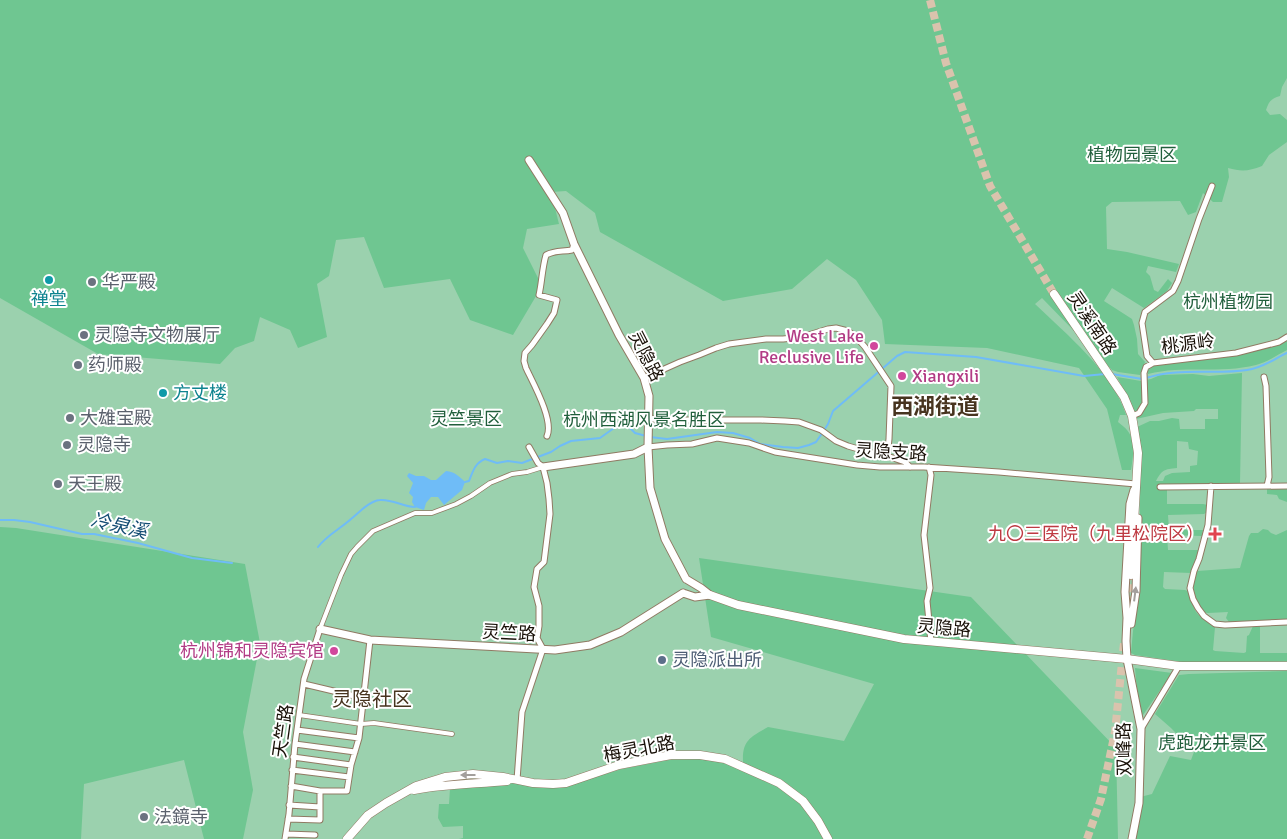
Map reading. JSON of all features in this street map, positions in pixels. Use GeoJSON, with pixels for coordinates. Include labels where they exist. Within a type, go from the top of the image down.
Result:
{"type":"FeatureCollection","features":[{"type":"Feature","properties":{"kind":"main road","name":"灵溪南路"},"geometry":{"type":"LineString","coordinates":[[1054,294],[1124,397],[1132,416]]}},
{"type":"Feature","properties":{"kind":"main road"},"geometry":{"type":"LineString","coordinates":[[1130,574],[1138,453],[1132,416]]}},
{"type":"Feature","properties":{"kind":"main road","name":"灵隐路"},"geometry":{"type":"LineString","coordinates":[[710,595],[738,605],[904,640],[1127,659],[1179,666],[1287,666]]}},
{"type":"Feature","properties":{"kind":"main road","name":"梅灵北路"},"geometry":{"type":"LineString","coordinates":[[347,839],[368,815],[405,792],[429,781],[459,774],[489,776],[533,783],[566,783],[619,765],[671,755],[700,755],[725,759],[779,784],[804,801],[828,839]]}},
{"type":"Feature","properties":{"kind":"street","name":"灵隐路"},"geometry":{"type":"LineString","coordinates":[[529,160],[563,213],[574,244],[619,336],[644,378],[649,396],[648,446],[650,488],[665,539],[686,579]]}},
{"type":"Feature","properties":{"kind":"street"},"geometry":{"type":"LineString","coordinates":[[1153,363],[1147,356],[1142,323],[1145,312],[1173,291],[1212,186]]}},
{"type":"Feature","properties":{"kind":"street"},"geometry":{"type":"LineString","coordinates":[[547,436],[548,426],[545,410],[526,368],[524,361],[525,353],[554,313],[557,300],[539,296],[546,255],[557,251],[566,252],[572,250],[574,244]]}},
{"type":"Feature","properties":{"kind":"street"},"geometry":{"type":"LineString","coordinates":[[644,378],[729,344],[802,337],[836,328],[848,331],[857,338],[891,386],[887,456]]}},
{"type":"Feature","properties":{"kind":"street","name":"桃源岭"},"geometry":{"type":"LineString","coordinates":[[1132,416],[1139,413],[1145,403],[1144,375],[1146,367],[1153,363],[1236,353],[1279,342],[1287,337]]}},
{"type":"Feature","properties":{"kind":"street"},"geometry":{"type":"LineString","coordinates":[[1264,377],[1266,386],[1269,477],[1267,486]]}},
{"type":"Feature","properties":{"kind":"street"},"geometry":{"type":"LineString","coordinates":[[648,418],[658,420],[799,422],[821,430],[848,446],[887,456],[905,462],[911,467]]}},
{"type":"Feature","properties":{"kind":"street","name":"灵隐支路"},"geometry":{"type":"LineString","coordinates":[[648,446],[692,444],[717,438],[750,443],[776,452],[838,462],[999,472],[1136,484]]}},
{"type":"Feature","properties":{"kind":"street"},"geometry":{"type":"LineString","coordinates":[[320,629],[351,554],[373,531],[415,513],[432,513],[456,504],[490,483],[512,474],[634,454],[648,446]]}},
{"type":"Feature","properties":{"kind":"street"},"geometry":{"type":"LineString","coordinates":[[517,780],[522,712],[543,650],[538,638],[539,606],[534,587],[537,569],[544,562],[550,514],[547,483],[543,468],[529,447]]}},
{"type":"Feature","properties":{"kind":"street"},"geometry":{"type":"LineString","coordinates":[[928,467],[931,475],[924,536],[930,588],[928,601],[931,642]]}},
{"type":"Feature","properties":{"kind":"street"},"geometry":{"type":"LineString","coordinates":[[1127,659],[1125,592],[1130,504],[1136,484]]}},
{"type":"Feature","properties":{"kind":"street"},"geometry":{"type":"LineString","coordinates":[[1127,659],[1136,591],[1138,507],[1136,484]]}},
{"type":"Feature","properties":{"kind":"street"},"geometry":{"type":"LineString","coordinates":[[1211,486],[1208,525],[1200,559],[1190,586],[1198,608],[1204,616],[1215,624],[1287,622]]}},
{"type":"Feature","properties":{"kind":"street"},"geometry":{"type":"LineString","coordinates":[[1160,487],[1287,486]]}},
{"type":"Feature","properties":{"kind":"street"},"geometry":{"type":"LineString","coordinates":[[686,579],[701,588],[710,595],[695,597],[683,593],[686,579]]}},
{"type":"Feature","properties":{"kind":"street","name":"灵竺路"},"geometry":{"type":"LineString","coordinates":[[320,629],[370,640],[555,650],[590,644],[621,632],[683,593]]}},
{"type":"Feature","properties":{"kind":"street","name":"天竺路"},"geometry":{"type":"LineString","coordinates":[[286,836],[293,757],[304,684],[320,629]]}},
{"type":"Feature","properties":{"kind":"street"},"geometry":{"type":"LineString","coordinates":[[291,786],[320,791],[347,791],[358,738],[370,640]]}},
{"type":"Feature","properties":{"kind":"street","name":"双峰路"},"geometry":{"type":"LineString","coordinates":[[1127,659],[1141,729],[1139,803],[1132,839]]}},
{"type":"Feature","properties":{"kind":"street"},"geometry":{"type":"LineString","coordinates":[[1141,729],[1179,666]]}},
{"type":"Feature","properties":{"kind":"street"},"geometry":{"type":"LineString","coordinates":[[304,684],[364,698]]}},
{"type":"Feature","properties":{"kind":"street"},"geometry":{"type":"LineString","coordinates":[[299,716],[360,724],[374,723],[452,734]]}},
{"type":"Feature","properties":{"kind":"street"},"geometry":{"type":"LineString","coordinates":[[297,730],[358,738]]}},
{"type":"Feature","properties":{"kind":"street"},"geometry":{"type":"LineString","coordinates":[[295,744],[355,752]]}},
{"type":"Feature","properties":{"kind":"street"},"geometry":{"type":"LineString","coordinates":[[293,757],[351,765]]}},
{"type":"Feature","properties":{"kind":"street"},"geometry":{"type":"LineString","coordinates":[[292,770],[349,777]]}},
{"type":"Feature","properties":{"kind":"street"},"geometry":{"type":"LineString","coordinates":[[288,819],[320,820],[320,791]]}},
{"type":"Feature","properties":{"kind":"street"},"geometry":{"type":"LineString","coordinates":[[289,805],[320,807]]}},
{"type":"Feature","properties":{"kind":"street"},"geometry":{"type":"LineString","coordinates":[[286,836],[315,835]]}},
{"type":"Feature","properties":{"kind":"green space","name":"灵竺景区"},"geometry":{"type":"Polygon","coordinates":[[[0,0],[1287,0],[1287,839],[0,839],[0,0]]]}},
{"type":"Feature","properties":{"kind":"green space","name":"植物园景区"},"geometry":{"type":"Polygon","coordinates":[[[0,0],[1287,0],[1287,78],[1280,96],[1271,100],[1266,110],[1270,115],[1280,114],[1287,120],[1287,142],[1269,155],[1262,166],[1245,170],[1228,168],[1229,177],[1222,202],[1213,202],[1203,193],[1196,212],[1188,215],[1180,201],[1112,202],[1106,207],[1107,249],[1179,264],[1176,272],[1148,266],[1146,272],[1150,276],[1154,290],[1158,292],[1168,279],[1172,283],[1167,291],[1144,308],[1112,288],[1104,301],[1132,319],[1137,339],[1138,354],[1145,362],[1140,375],[1112,370],[1042,298],[1035,304],[1087,355],[1110,383],[1119,399],[1126,415],[1120,415],[1118,422],[1130,434],[1133,450],[1131,470],[1122,470],[1107,409],[1079,368],[987,348],[885,344],[882,320],[856,280],[827,259],[792,289],[723,301],[600,232],[595,213],[566,191],[551,192],[559,224],[527,229],[523,248],[542,286],[513,335],[470,320],[450,279],[384,288],[364,237],[336,240],[329,276],[317,284],[327,337],[298,348],[290,330],[260,317],[254,341],[235,348],[220,364],[98,354],[0,298],[0,0]]]}},
{"type":"Feature","properties":{"kind":"green space"},"geometry":{"type":"Polygon","coordinates":[[[1287,341],[1287,350],[1268,361],[1256,365],[1229,369],[1161,371],[1148,374],[1148,370],[1155,365],[1239,355],[1287,341]]]}},
{"type":"Feature","properties":{"kind":"green space"},"geometry":{"type":"Polygon","coordinates":[[[1242,373],[1240,483],[1170,485],[1167,490],[1167,504],[1208,505],[1207,512],[1204,514],[1168,515],[1169,530],[1203,530],[1202,536],[1167,535],[1168,550],[1199,550],[1191,573],[1164,572],[1163,587],[1165,589],[1190,592],[1197,613],[1215,627],[1213,650],[1246,652],[1247,636],[1253,626],[1260,626],[1260,653],[1287,653],[1287,661],[1183,662],[1131,653],[1139,595],[1140,443],[1137,427],[1150,421],[1172,418],[1179,419],[1180,429],[1205,429],[1205,419],[1218,419],[1218,409],[1196,409],[1194,411],[1163,413],[1136,419],[1117,377],[1141,381],[1160,375],[1193,374],[1209,376],[1242,373]],[[1177,441],[1177,468],[1164,471],[1156,481],[1163,481],[1165,476],[1172,473],[1190,472],[1190,466],[1197,465],[1198,451],[1189,449],[1188,442],[1177,441]]]}},
{"type":"Feature","properties":{"kind":"green space"},"geometry":{"type":"Polygon","coordinates":[[[1287,488],[1287,502],[1279,499],[1277,495],[1267,494],[1267,489],[1287,488]]]}},
{"type":"Feature","properties":{"kind":"green space"},"geometry":{"type":"Polygon","coordinates":[[[0,527],[245,564],[260,643],[243,732],[253,790],[243,839],[204,839],[184,760],[84,784],[81,839],[0,839],[0,527]]]}},
{"type":"Feature","properties":{"kind":"green space"},"geometry":{"type":"Polygon","coordinates":[[[1263,529],[1276,535],[1287,530],[1287,620],[1229,622],[1226,618],[1228,612],[1202,612],[1193,586],[1197,571],[1240,568],[1249,536],[1251,533],[1258,533],[1263,529]]]}},
{"type":"Feature","properties":{"kind":"green space"},"geometry":{"type":"Polygon","coordinates":[[[699,558],[971,597],[1116,748],[1118,839],[459,839],[463,838],[463,826],[443,827],[438,818],[439,804],[449,804],[450,789],[516,783],[562,787],[622,769],[669,760],[703,759],[738,768],[743,762],[746,744],[768,727],[844,741],[874,684],[711,637],[699,558]]]}},
{"type":"Feature","properties":{"kind":"green space"},"geometry":{"type":"Polygon","coordinates":[[[1135,668],[1172,673],[1143,715],[1139,714],[1135,668]]]}},
{"type":"Feature","properties":{"kind":"green space","name":"虎跑龙井景区"},"geometry":{"type":"Polygon","coordinates":[[[1287,671],[1287,839],[1130,839],[1140,797],[1152,794],[1170,756],[1191,760],[1194,752],[1155,714],[1179,675],[1287,671]]]}},
{"type":"Feature","properties":{"kind":"water"},"geometry":{"type":"Polygon","coordinates":[[[446,471],[452,472],[465,482],[462,490],[444,505],[438,497],[431,497],[426,503],[424,510],[415,507],[412,502],[413,497],[409,493],[413,483],[407,476],[409,473],[436,480],[446,471]]]}},
{"type":"Feature","properties":{"kind":"waterway"},"geometry":{"type":"LineString","coordinates":[[650,437],[667,439],[717,432],[733,433],[750,438],[760,444],[798,448],[809,445],[816,442],[828,424],[833,411],[897,356],[905,352],[976,357],[1084,376],[1105,374]]}},
{"type":"Feature","properties":{"kind":"waterway"},"geometry":{"type":"LineString","coordinates":[[1146,378],[1171,373],[1247,370],[1263,365],[1287,353]]}},
{"type":"Feature","properties":{"kind":"waterway"},"geometry":{"type":"LineString","coordinates":[[1112,374],[1142,379]]}},
{"type":"Feature","properties":{"kind":"waterway"},"geometry":{"type":"LineString","coordinates":[[465,482],[469,481],[477,465],[485,459],[497,463],[508,461],[522,463],[551,452],[571,441],[600,438],[614,428],[626,424],[635,433],[646,436]]}},
{"type":"Feature","properties":{"kind":"waterway"},"geometry":{"type":"LineString","coordinates":[[318,547],[329,536],[375,501],[385,500],[415,507]]}},
{"type":"Feature","properties":{"kind":"waterway","name":"冷泉溪"},"geometry":{"type":"LineString","coordinates":[[0,520],[30,522],[82,534],[94,534],[138,543],[192,558],[232,563]]}},
{"type":"Feature","properties":{"kind":"tunnel"},"geometry":{"type":"LineString","coordinates":[[930,0],[946,63],[990,186],[1054,294]]}},
{"type":"Feature","properties":{"kind":"tunnel"},"geometry":{"type":"LineString","coordinates":[[1128,604],[1131,575]]}},
{"type":"Feature","properties":{"kind":"tunnel"},"geometry":{"type":"LineString","coordinates":[[1087,839],[1101,799],[1115,732],[1124,643]]}},
{"type":"Feature","properties":{"kind":"place","name":"禅堂"},"geometry":{"type":"Point","coordinates":[49,280]}},
{"type":"Feature","properties":{"kind":"place","name":"华严殿"},"geometry":{"type":"Point","coordinates":[92,282]}},
{"type":"Feature","properties":{"kind":"place","name":"灵隐寺文物展厅"},"geometry":{"type":"Point","coordinates":[84,335]}},
{"type":"Feature","properties":{"kind":"place","name":"West Lake Reclusive Life"},"geometry":{"type":"Point","coordinates":[874,346]}},
{"type":"Feature","properties":{"kind":"place","name":"药师殿"},"geometry":{"type":"Point","coordinates":[78,365]}},
{"type":"Feature","properties":{"kind":"place","name":"Xiangxili"},"geometry":{"type":"Point","coordinates":[902,376]}},
{"type":"Feature","properties":{"kind":"place","name":"方丈楼"},"geometry":{"type":"Point","coordinates":[163,393]}},
{"type":"Feature","properties":{"kind":"place","name":"大雄宝殿"},"geometry":{"type":"Point","coordinates":[70,418]}},
{"type":"Feature","properties":{"kind":"place","name":"灵隐寺"},"geometry":{"type":"Point","coordinates":[67,445]}},
{"type":"Feature","properties":{"kind":"place","name":"天王殿"},"geometry":{"type":"Point","coordinates":[58,484]}},
{"type":"Feature","properties":{"kind":"place","name":"九〇三医院（九里松院区）"},"geometry":{"type":"Point","coordinates":[1215,534]}},
{"type":"Feature","properties":{"kind":"place","name":"杭州锦和灵隐宾馆"},"geometry":{"type":"Point","coordinates":[334,651]}},
{"type":"Feature","properties":{"kind":"place","name":"灵隐派出所"},"geometry":{"type":"Point","coordinates":[662,660]}},
{"type":"Feature","properties":{"kind":"place","name":"法鏡寺"},"geometry":{"type":"Point","coordinates":[144,817]}},
{"type":"Feature","properties":{"kind":"district","name":"西湖街道"},"geometry":{"type":"Point","coordinates":[935,406]}},
{"type":"Feature","properties":{"kind":"district","name":"灵隐社区"},"geometry":{"type":"Point","coordinates":[372,699]}},
{"type":"Feature","properties":{"kind":"park label","name":"杭州植物园"},"geometry":{"type":"Point","coordinates":[1228,302]}},
{"type":"Feature","properties":{"kind":"park label","name":"杭州西湖风景名胜区"},"geometry":{"type":"Point","coordinates":[644,420]}}]}
